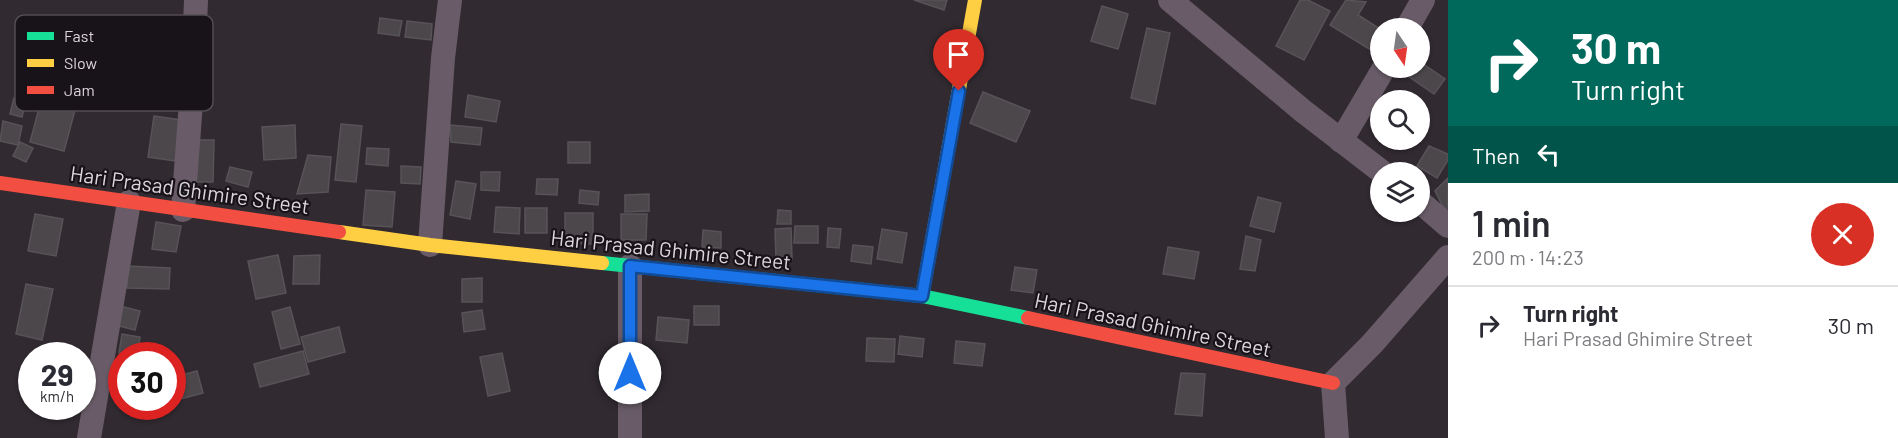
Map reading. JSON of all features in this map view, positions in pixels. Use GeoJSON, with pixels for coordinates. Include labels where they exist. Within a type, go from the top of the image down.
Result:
{"type":"FeatureCollection","features":[{"type":"Feature","properties":{"kind":"street"},"geometry":{"type":"LineString","coordinates":[[195,15],[196,0]]}},
{"type":"Feature","properties":{"kind":"street"},"geometry":{"type":"LineString","coordinates":[[430,245],[443,58],[450,0]]}},
{"type":"Feature","properties":{"kind":"street"},"geometry":{"type":"LineString","coordinates":[[922,296],[975,0]]}},
{"type":"Feature","properties":{"kind":"street"},"geometry":{"type":"LineString","coordinates":[[1170,0],[1370,163]]}},
{"type":"Feature","properties":{"kind":"street"},"geometry":{"type":"LineString","coordinates":[[1413,18],[1423,0]]}},
{"type":"Feature","properties":{"kind":"street"},"geometry":{"type":"LineString","coordinates":[[1341,141],[1378,78]]}},
{"type":"Feature","properties":{"kind":"street"},"geometry":{"type":"LineString","coordinates":[[183,210],[190,111]]}},
{"type":"Feature","properties":{"kind":"street","name":"Hari Prasad Ghimire Street"},"geometry":{"type":"LineString","coordinates":[[0,183],[430,245],[922,296],[1333,383]]}},
{"type":"Feature","properties":{"kind":"street"},"geometry":{"type":"LineString","coordinates":[[89,438],[129,202]]}},
{"type":"Feature","properties":{"kind":"street"},"geometry":{"type":"LineString","coordinates":[[1430,210],[1448,226]]}},
{"type":"Feature","properties":{"kind":"street"},"geometry":{"type":"LineString","coordinates":[[1337,438],[1333,383],[1372,344],[1448,257]]}},
{"type":"Feature","properties":{"kind":"street"},"geometry":{"type":"LineString","coordinates":[[630,266],[630,438]]}},
{"type":"Feature","properties":{"kind":"building"},"geometry":{"type":"Polygon","coordinates":[[[914,0],[947,0],[944,10],[914,0]]]}},
{"type":"Feature","properties":{"kind":"building"},"geometry":{"type":"Polygon","coordinates":[[[1300,0],[1308,0],[1330,11],[1304,60],[1276,46],[1300,0]]]}},
{"type":"Feature","properties":{"kind":"building"},"geometry":{"type":"Polygon","coordinates":[[[1346,0],[1366,2],[1358,15],[1370,23],[1370,49],[1330,25],[1346,0]]]}},
{"type":"Feature","properties":{"kind":"building"},"geometry":{"type":"Polygon","coordinates":[[[1102,6],[1128,14],[1118,49],[1091,41],[1102,6]]]}},
{"type":"Feature","properties":{"kind":"building"},"geometry":{"type":"Polygon","coordinates":[[[380,18],[402,21],[399,36],[378,33],[380,18]]]}},
{"type":"Feature","properties":{"kind":"building"},"geometry":{"type":"Polygon","coordinates":[[[407,21],[432,24],[431,40],[405,37],[407,21]]]}},
{"type":"Feature","properties":{"kind":"building"},"geometry":{"type":"Polygon","coordinates":[[[1147,28],[1170,33],[1155,104],[1131,98],[1147,28]]]}},
{"type":"Feature","properties":{"kind":"building"},"geometry":{"type":"Polygon","coordinates":[[[1430,69],[1445,79],[1434,94],[1411,78],[1430,78],[1430,69]]]}},
{"type":"Feature","properties":{"kind":"building"},"geometry":{"type":"Polygon","coordinates":[[[983,92],[1030,111],[1016,142],[970,123],[983,92]]]}},
{"type":"Feature","properties":{"kind":"building"},"geometry":{"type":"Polygon","coordinates":[[[468,95],[500,101],[496,122],[465,117],[468,95]]]}},
{"type":"Feature","properties":{"kind":"building"},"geometry":{"type":"Polygon","coordinates":[[[15,98],[15,111],[24,111],[22,117],[10,114],[15,98]]]}},
{"type":"Feature","properties":{"kind":"building"},"geometry":{"type":"Polygon","coordinates":[[[38,111],[75,111],[64,151],[30,142],[38,111]]]}},
{"type":"Feature","properties":{"kind":"building"},"geometry":{"type":"Polygon","coordinates":[[[154,116],[181,120],[175,161],[148,157],[154,116]]]}},
{"type":"Feature","properties":{"kind":"building"},"geometry":{"type":"Polygon","coordinates":[[[3,121],[22,126],[18,145],[0,141],[3,121]]]}},
{"type":"Feature","properties":{"kind":"building"},"geometry":{"type":"Polygon","coordinates":[[[341,124],[362,126],[356,182],[335,180],[341,124]]]}},
{"type":"Feature","properties":{"kind":"building"},"geometry":{"type":"Polygon","coordinates":[[[295,125],[296,158],[264,160],[262,127],[295,125]]]}},
{"type":"Feature","properties":{"kind":"building"},"geometry":{"type":"Polygon","coordinates":[[[450,125],[482,128],[480,145],[451,142],[450,125]]]}},
{"type":"Feature","properties":{"kind":"building"},"geometry":{"type":"Polygon","coordinates":[[[192,140],[214,140],[213,182],[191,182],[192,140]]]}},
{"type":"Feature","properties":{"kind":"building"},"geometry":{"type":"Polygon","coordinates":[[[20,142],[33,148],[26,162],[13,156],[20,142]]]}},
{"type":"Feature","properties":{"kind":"building"},"geometry":{"type":"Polygon","coordinates":[[[568,142],[590,142],[590,163],[568,163],[568,142]]]}},
{"type":"Feature","properties":{"kind":"building"},"geometry":{"type":"Polygon","coordinates":[[[1430,146],[1448,154],[1448,160],[1437,178],[1430,174],[1430,162],[1419,162],[1427,150],[1430,150],[1430,146]]]}},
{"type":"Feature","properties":{"kind":"building"},"geometry":{"type":"Polygon","coordinates":[[[367,148],[389,149],[388,166],[366,164],[367,148]]]}},
{"type":"Feature","properties":{"kind":"building"},"geometry":{"type":"Polygon","coordinates":[[[308,155],[331,157],[328,192],[297,194],[308,155]]]}},
{"type":"Feature","properties":{"kind":"building"},"geometry":{"type":"Polygon","coordinates":[[[401,166],[421,167],[420,184],[401,183],[401,166]]]}},
{"type":"Feature","properties":{"kind":"building"},"geometry":{"type":"Polygon","coordinates":[[[230,167],[252,172],[248,187],[226,181],[230,167]]]}},
{"type":"Feature","properties":{"kind":"building"},"geometry":{"type":"Polygon","coordinates":[[[481,172],[500,172],[499,191],[481,190],[481,172]]]}},
{"type":"Feature","properties":{"kind":"building"},"geometry":{"type":"Polygon","coordinates":[[[1448,178],[1448,208],[1445,211],[1435,191],[1448,178]]]}},
{"type":"Feature","properties":{"kind":"building"},"geometry":{"type":"Polygon","coordinates":[[[537,179],[558,179],[557,195],[536,194],[537,179]]]}},
{"type":"Feature","properties":{"kind":"building"},"geometry":{"type":"Polygon","coordinates":[[[456,181],[476,184],[470,219],[450,215],[456,181]]]}},
{"type":"Feature","properties":{"kind":"building"},"geometry":{"type":"Polygon","coordinates":[[[366,190],[395,192],[392,227],[363,225],[366,190]]]}},
{"type":"Feature","properties":{"kind":"building"},"geometry":{"type":"Polygon","coordinates":[[[580,190],[599,192],[598,205],[579,203],[580,190]]]}},
{"type":"Feature","properties":{"kind":"building"},"geometry":{"type":"Polygon","coordinates":[[[649,194],[649,211],[625,212],[625,195],[649,194]]]}},
{"type":"Feature","properties":{"kind":"building"},"geometry":{"type":"Polygon","coordinates":[[[1258,197],[1281,203],[1274,232],[1250,226],[1258,197]]]}},
{"type":"Feature","properties":{"kind":"building"},"geometry":{"type":"Polygon","coordinates":[[[496,207],[520,208],[519,234],[494,232],[496,207]]]}},
{"type":"Feature","properties":{"kind":"building"},"geometry":{"type":"Polygon","coordinates":[[[525,208],[547,208],[547,233],[525,233],[525,208]]]}},
{"type":"Feature","properties":{"kind":"building"},"geometry":{"type":"Polygon","coordinates":[[[778,210],[791,211],[791,224],[777,224],[778,210]]]}},
{"type":"Feature","properties":{"kind":"building"},"geometry":{"type":"Polygon","coordinates":[[[565,213],[593,213],[593,244],[565,243],[565,213]]]}},
{"type":"Feature","properties":{"kind":"building"},"geometry":{"type":"Polygon","coordinates":[[[35,214],[63,219],[56,256],[28,251],[35,214]]]}},
{"type":"Feature","properties":{"kind":"building"},"geometry":{"type":"Polygon","coordinates":[[[621,214],[647,214],[646,240],[621,240],[621,214]]]}},
{"type":"Feature","properties":{"kind":"building"},"geometry":{"type":"Polygon","coordinates":[[[156,222],[181,226],[176,252],[152,249],[156,222]]]}},
{"type":"Feature","properties":{"kind":"building"},"geometry":{"type":"Polygon","coordinates":[[[795,226],[818,226],[818,243],[794,243],[795,226]]]}},
{"type":"Feature","properties":{"kind":"building"},"geometry":{"type":"Polygon","coordinates":[[[791,228],[792,259],[776,260],[775,229],[791,228]]]}},
{"type":"Feature","properties":{"kind":"building"},"geometry":{"type":"Polygon","coordinates":[[[828,228],[841,229],[839,248],[827,247],[828,228]]]}},
{"type":"Feature","properties":{"kind":"building"},"geometry":{"type":"Polygon","coordinates":[[[882,229],[907,233],[902,263],[877,259],[882,229]]]}},
{"type":"Feature","properties":{"kind":"building"},"geometry":{"type":"Polygon","coordinates":[[[703,230],[721,232],[721,248],[702,247],[703,230]]]}},
{"type":"Feature","properties":{"kind":"building"},"geometry":{"type":"Polygon","coordinates":[[[1246,236],[1261,240],[1255,271],[1240,269],[1246,236]]]}},
{"type":"Feature","properties":{"kind":"building"},"geometry":{"type":"Polygon","coordinates":[[[853,245],[873,247],[871,264],[851,261],[853,245]]]}},
{"type":"Feature","properties":{"kind":"building"},"geometry":{"type":"Polygon","coordinates":[[[1168,247],[1199,252],[1194,279],[1163,274],[1168,247]]]}},
{"type":"Feature","properties":{"kind":"building"},"geometry":{"type":"Polygon","coordinates":[[[278,255],[286,293],[256,299],[248,261],[278,255]]]}},
{"type":"Feature","properties":{"kind":"building"},"geometry":{"type":"Polygon","coordinates":[[[320,255],[319,284],[293,284],[294,256],[320,255]]]}},
{"type":"Feature","properties":{"kind":"building"},"geometry":{"type":"Polygon","coordinates":[[[127,266],[170,268],[169,289],[127,288],[127,266]]]}},
{"type":"Feature","properties":{"kind":"building"},"geometry":{"type":"Polygon","coordinates":[[[1015,267],[1037,270],[1033,293],[1011,290],[1015,267]]]}},
{"type":"Feature","properties":{"kind":"building"},"geometry":{"type":"Polygon","coordinates":[[[482,278],[482,302],[462,302],[462,279],[482,278]]]}},
{"type":"Feature","properties":{"kind":"building"},"geometry":{"type":"Polygon","coordinates":[[[26,284],[53,289],[42,340],[16,334],[26,284]]]}},
{"type":"Feature","properties":{"kind":"building"},"geometry":{"type":"Polygon","coordinates":[[[120,306],[140,311],[135,330],[115,325],[120,306]]]}},
{"type":"Feature","properties":{"kind":"building"},"geometry":{"type":"Polygon","coordinates":[[[694,306],[719,306],[719,325],[694,325],[694,306]]]}},
{"type":"Feature","properties":{"kind":"building"},"geometry":{"type":"Polygon","coordinates":[[[290,307],[300,344],[281,349],[272,312],[290,307]]]}},
{"type":"Feature","properties":{"kind":"building"},"geometry":{"type":"Polygon","coordinates":[[[482,310],[485,329],[464,332],[462,313],[482,310]]]}},
{"type":"Feature","properties":{"kind":"building"},"geometry":{"type":"Polygon","coordinates":[[[658,317],[689,320],[687,343],[656,340],[658,317]]]}},
{"type":"Feature","properties":{"kind":"building"},"geometry":{"type":"Polygon","coordinates":[[[339,327],[345,352],[308,362],[301,337],[339,327]]]}},
{"type":"Feature","properties":{"kind":"building"},"geometry":{"type":"Polygon","coordinates":[[[122,334],[140,337],[139,342],[121,342],[122,334]]]}},
{"type":"Feature","properties":{"kind":"building"},"geometry":{"type":"Polygon","coordinates":[[[900,336],[924,339],[922,357],[898,354],[900,336]]]}},
{"type":"Feature","properties":{"kind":"building"},"geometry":{"type":"Polygon","coordinates":[[[867,338],[895,339],[894,362],[866,361],[867,338]]]}},
{"type":"Feature","properties":{"kind":"building"},"geometry":{"type":"Polygon","coordinates":[[[956,341],[985,344],[982,366],[954,363],[956,341]]]}},
{"type":"Feature","properties":{"kind":"building"},"geometry":{"type":"Polygon","coordinates":[[[303,351],[309,374],[260,387],[254,364],[303,351]]]}},
{"type":"Feature","properties":{"kind":"building"},"geometry":{"type":"Polygon","coordinates":[[[502,353],[510,391],[488,396],[480,357],[502,353]]]}},
{"type":"Feature","properties":{"kind":"building"},"geometry":{"type":"Polygon","coordinates":[[[197,371],[203,393],[186,398],[186,374],[197,371]]]}},
{"type":"Feature","properties":{"kind":"building"},"geometry":{"type":"Polygon","coordinates":[[[1181,373],[1205,374],[1202,416],[1175,414],[1181,373]]]}},
{"type":"Feature","properties":{"kind":"traffic: fast"},"geometry":{"type":"LineString","coordinates":[[602,263],[922,296],[1028,318]]}},
{"type":"Feature","properties":{"kind":"traffic: slow"},"geometry":{"type":"LineString","coordinates":[[922,296],[975,0]]}},
{"type":"Feature","properties":{"kind":"traffic: slow"},"geometry":{"type":"LineString","coordinates":[[339,232],[430,245],[602,263]]}},
{"type":"Feature","properties":{"kind":"traffic: jam"},"geometry":{"type":"LineString","coordinates":[[0,183],[339,232]]}},
{"type":"Feature","properties":{"kind":"traffic: jam"},"geometry":{"type":"LineString","coordinates":[[1028,318],[1333,383]]}},
{"type":"Feature","properties":{"kind":"route"},"geometry":{"type":"LineString","coordinates":[[630,373],[630,266],[922,296],[959,91]]}}]}
